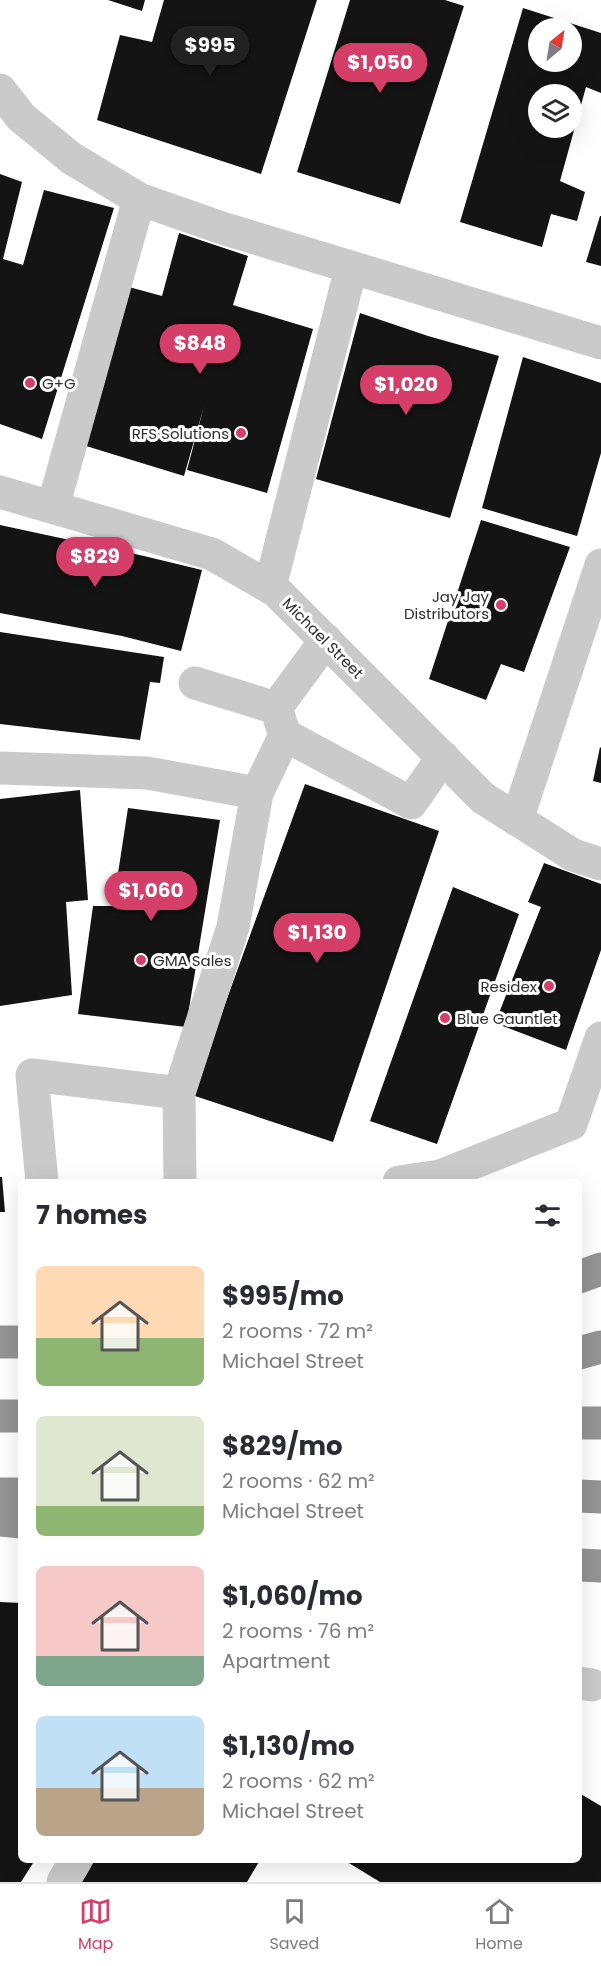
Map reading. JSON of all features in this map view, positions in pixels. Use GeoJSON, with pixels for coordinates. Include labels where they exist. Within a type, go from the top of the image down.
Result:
{"type":"FeatureCollection","features":[{"type":"Feature","properties":{"kind":"highway"},"geometry":{"type":"LineString","coordinates":[[582,1276],[601,1269]]}},
{"type":"Feature","properties":{"kind":"highway"},"geometry":{"type":"LineString","coordinates":[[0,1342],[18,1342]]}},
{"type":"Feature","properties":{"kind":"highway"},"geometry":{"type":"LineString","coordinates":[[582,1352],[601,1347]]}},
{"type":"Feature","properties":{"kind":"highway"},"geometry":{"type":"LineString","coordinates":[[0,1416],[18,1416]]}},
{"type":"Feature","properties":{"kind":"highway"},"geometry":{"type":"LineString","coordinates":[[582,1423],[601,1423]]}},
{"type":"Feature","properties":{"kind":"highway"},"geometry":{"type":"LineString","coordinates":[[0,1494],[18,1494]]}},
{"type":"Feature","properties":{"kind":"highway"},"geometry":{"type":"LineString","coordinates":[[582,1496],[601,1497]]}},
{"type":"Feature","properties":{"kind":"highway"},"geometry":{"type":"LineString","coordinates":[[0,1520],[18,1522]]}},
{"type":"Feature","properties":{"kind":"highway"},"geometry":{"type":"LineString","coordinates":[[582,1565],[601,1566]]}},
{"type":"Feature","properties":{"kind":"street"},"geometry":{"type":"LineString","coordinates":[[0,90],[21,117],[71,158],[140,199],[222,228],[601,343]]}},
{"type":"Feature","properties":{"kind":"street"},"geometry":{"type":"LineString","coordinates":[[52,507],[140,199]]}},
{"type":"Feature","properties":{"kind":"street"},"geometry":{"type":"LineString","coordinates":[[270,587],[351,268]]}},
{"type":"Feature","properties":{"kind":"street","name":"Michael Street"},"geometry":{"type":"LineString","coordinates":[[0,492],[212,554],[270,587],[483,798],[573,855],[601,864]]}},
{"type":"Feature","properties":{"kind":"street"},"geometry":{"type":"LineString","coordinates":[[518,820],[595,603],[601,565]]}},
{"type":"Feature","properties":{"kind":"street"},"geometry":{"type":"LineString","coordinates":[[180,1179],[179,1093],[234,927],[257,793],[281,721],[326,640]]}},
{"type":"Feature","properties":{"kind":"street"},"geometry":{"type":"LineString","coordinates":[[195,683],[281,721],[411,803],[443,757]]}},
{"type":"Feature","properties":{"kind":"street"},"geometry":{"type":"LineString","coordinates":[[0,768],[147,773],[257,793]]}},
{"type":"Feature","properties":{"kind":"street"},"geometry":{"type":"LineString","coordinates":[[420,1179],[440,1176],[571,1124],[601,1038]]}},
{"type":"Feature","properties":{"kind":"street"},"geometry":{"type":"LineString","coordinates":[[42,1179],[32,1075],[179,1093]]}},
{"type":"Feature","properties":{"kind":"street"},"geometry":{"type":"LineString","coordinates":[[63,1882],[74,1863]]}},
{"type":"Feature","properties":{"kind":"building"},"geometry":{"type":"Polygon","coordinates":[[[108,0],[145,0],[142,11],[108,0]]]}},
{"type":"Feature","properties":{"kind":"building"},"geometry":{"type":"Polygon","coordinates":[[[164,0],[317,0],[261,174],[97,120],[120,35],[152,42],[164,0]]]}},
{"type":"Feature","properties":{"kind":"building"},"geometry":{"type":"Polygon","coordinates":[[[350,0],[445,0],[464,6],[400,204],[297,172],[350,0]]]}},
{"type":"Feature","properties":{"kind":"building"},"geometry":{"type":"Polygon","coordinates":[[[523,8],[554,18],[528,18],[528,72],[582,72],[582,27],[601,33],[601,93],[586,87],[582,101],[582,84],[528,84],[528,138],[572,138],[560,181],[585,192],[577,221],[551,214],[542,247],[460,222],[523,8]]]}},
{"type":"Feature","properties":{"kind":"building"},"geometry":{"type":"Polygon","coordinates":[[[0,174],[22,182],[3,259],[23,265],[44,190],[114,208],[42,439],[0,424],[0,174]]]}},
{"type":"Feature","properties":{"kind":"building"},"geometry":{"type":"Polygon","coordinates":[[[601,216],[601,266],[586,262],[601,216]]]}},
{"type":"Feature","properties":{"kind":"building"},"geometry":{"type":"Polygon","coordinates":[[[179,233],[248,256],[233,305],[313,329],[267,493],[187,470],[204,406],[184,476],[86,446],[129,287],[162,296],[179,233]]]}},
{"type":"Feature","properties":{"kind":"building"},"geometry":{"type":"Polygon","coordinates":[[[360,313],[428,336],[499,356],[450,518],[316,479],[360,313]]]}},
{"type":"Feature","properties":{"kind":"building"},"geometry":{"type":"Polygon","coordinates":[[[523,357],[601,383],[601,453],[577,536],[482,508],[523,357]]]}},
{"type":"Feature","properties":{"kind":"building","name":"Jay Jay Distributors"},"geometry":{"type":"Polygon","coordinates":[[[481,520],[570,547],[524,672],[501,664],[486,700],[429,679],[481,520]]]}},
{"type":"Feature","properties":{"kind":"building"},"geometry":{"type":"Polygon","coordinates":[[[0,525],[202,570],[181,651],[122,636],[0,613],[0,525]]]}},
{"type":"Feature","properties":{"kind":"building"},"geometry":{"type":"Polygon","coordinates":[[[0,632],[164,657],[160,683],[150,682],[140,740],[0,724],[0,632]]]}},
{"type":"Feature","properties":{"kind":"building"},"geometry":{"type":"Polygon","coordinates":[[[601,748],[601,783],[593,781],[601,748]]]}},
{"type":"Feature","properties":{"kind":"building"},"geometry":{"type":"Polygon","coordinates":[[[305,784],[439,831],[333,1142],[192,1095],[305,784]]]}},
{"type":"Feature","properties":{"kind":"building"},"geometry":{"type":"Polygon","coordinates":[[[80,790],[88,900],[66,902],[72,995],[0,1006],[0,799],[80,790]]]}},
{"type":"Feature","properties":{"kind":"building","name":"GMA Sales"},"geometry":{"type":"Polygon","coordinates":[[[128,808],[220,820],[186,1027],[78,1014],[93,906],[113,906],[128,808]]]}},
{"type":"Feature","properties":{"kind":"building","name":"Residex"},"geometry":{"type":"Polygon","coordinates":[[[544,863],[601,884],[601,950],[566,1050],[495,1023],[541,907],[528,902],[544,863]]]}},
{"type":"Feature","properties":{"kind":"building","name":"Blue Gauntlet"},"geometry":{"type":"Polygon","coordinates":[[[453,887],[519,914],[437,1144],[370,1121],[453,887]]]}},
{"type":"Feature","properties":{"kind":"building"},"geometry":{"type":"Polygon","coordinates":[[[0,1177],[2,1177],[5,1212],[0,1212],[0,1177]]]}},
{"type":"Feature","properties":{"kind":"building"},"geometry":{"type":"Polygon","coordinates":[[[0,1602],[18,1603],[18,1863],[33,1863],[21,1882],[0,1882],[0,1602]]]}},
{"type":"Feature","properties":{"kind":"building"},"geometry":{"type":"Polygon","coordinates":[[[582,1795],[601,1806],[601,1882],[380,1882],[349,1863],[582,1863],[582,1795]]]}},
{"type":"Feature","properties":{"kind":"building"},"geometry":{"type":"Polygon","coordinates":[[[93,1863],[258,1863],[247,1882],[81,1882],[93,1863]]]}},
{"type":"Feature","properties":{"kind":"place","name":"G+G"},"geometry":{"type":"Point","coordinates":[30,383]}},
{"type":"Feature","properties":{"kind":"place","name":"RFS Solutions"},"geometry":{"type":"Point","coordinates":[241,433]}},
{"type":"Feature","properties":{"kind":"place","name":"Jay Jay Distributors"},"geometry":{"type":"Point","coordinates":[501,605]}},
{"type":"Feature","properties":{"kind":"place","name":"GMA Sales"},"geometry":{"type":"Point","coordinates":[141,960]}},
{"type":"Feature","properties":{"kind":"place","name":"Residex"},"geometry":{"type":"Point","coordinates":[549,986]}},
{"type":"Feature","properties":{"kind":"place","name":"Blue Gauntlet"},"geometry":{"type":"Point","coordinates":[445,1018]}}]}
